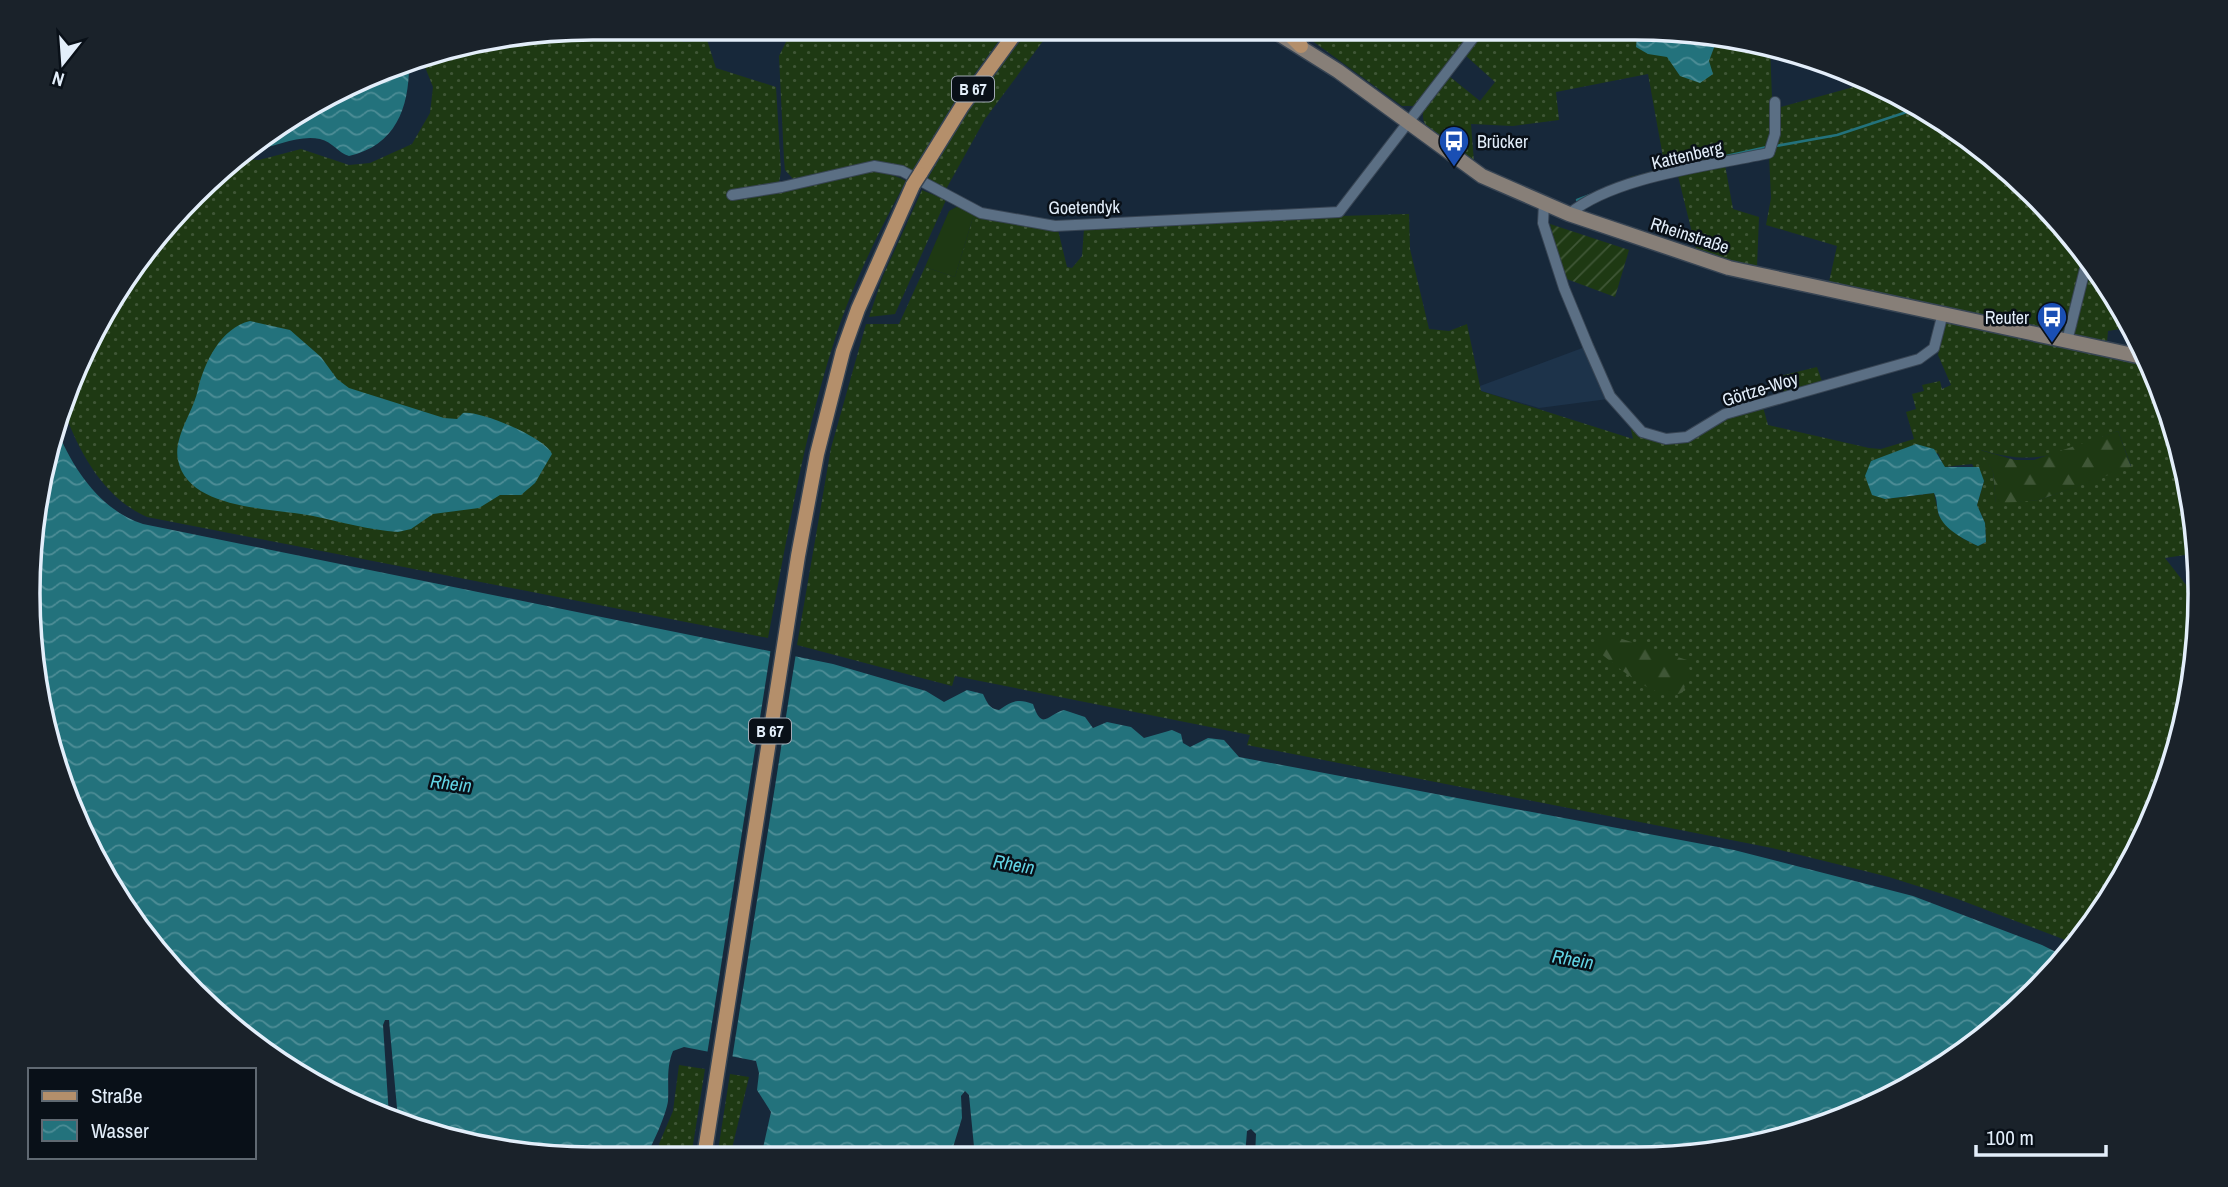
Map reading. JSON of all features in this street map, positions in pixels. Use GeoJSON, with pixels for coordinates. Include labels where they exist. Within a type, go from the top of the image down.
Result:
{"type":"FeatureCollection","features":[{"type":"Feature","properties":{"kind":"main road","name":"B 67"},"geometry":{"type":"LineString","coordinates":[[706,1147],[808,499],[827,411],[858,309],[917,180],[962,106],[1011,40]]}},
{"type":"Feature","properties":{"kind":"main road","name":"Rheinstraße"},"geometry":{"type":"LineString","coordinates":[[1290,40],[1482,176],[1569,214],[1707,262],[2134,355]]}},
{"type":"Feature","properties":{"kind":"main road"},"geometry":{"type":"LineString","coordinates":[[1295,40],[1301,46]]}},
{"type":"Feature","properties":{"kind":"street","name":"Goetendyk"},"geometry":{"type":"LineString","coordinates":[[732,195],[782,187],[874,166],[902,171],[981,213],[1055,226],[1339,212],[1471,40]]}},
{"type":"Feature","properties":{"kind":"street","name":"Kattenberg"},"geometry":{"type":"LineString","coordinates":[[1569,214],[1590,199],[1630,184],[1769,153],[1776,134],[1775,102]]}},
{"type":"Feature","properties":{"kind":"street","name":"Görtze-Woy"},"geometry":{"type":"LineString","coordinates":[[1545,204],[1543,223],[1564,288],[1610,396],[1642,432],[1653,437],[1687,437],[1724,414],[1919,359],[1934,348],[1943,313]]}},
{"type":"Feature","properties":{"kind":"street"},"geometry":{"type":"LineString","coordinates":[[2067,341],[2084,272]]}},
{"type":"Feature","properties":{"kind":"shaded area"},"geometry":{"type":"Polygon","coordinates":[[[1585,347],[1608,399],[1539,408],[1481,391],[1480,386],[1585,347]]]}},
{"type":"Feature","properties":{"kind":"green space"},"geometry":{"type":"Polygon","coordinates":[[[707,40],[716,68],[776,87],[781,171],[779,183],[860,171],[891,175],[906,181],[857,280],[823,378],[796,489],[768,638],[147,517],[118,498],[95,473],[78,443],[68,421],[70,416],[82,382],[114,317],[133,286],[178,229],[202,202],[251,160],[301,149],[349,165],[370,163],[412,144],[430,113],[433,87],[425,67],[486,51],[557,41],[707,40]]]}},
{"type":"Feature","properties":{"kind":"green space"},"geometry":{"type":"Polygon","coordinates":[[[787,40],[999,40],[955,101],[913,170],[874,162],[794,180],[785,170],[779,56],[787,40]]]}},
{"type":"Feature","properties":{"kind":"green space"},"geometry":{"type":"Polygon","coordinates":[[[1021,40],[1044,40],[985,119],[945,191],[928,178],[968,110],[1021,40]]]}},
{"type":"Feature","properties":{"kind":"green space"},"geometry":{"type":"Polygon","coordinates":[[[1311,40],[1467,40],[1416,106],[1402,106],[1311,40]]]}},
{"type":"Feature","properties":{"kind":"green space"},"geometry":{"type":"Polygon","coordinates":[[[1477,40],[1634,40],[1707,45],[1770,57],[1773,124],[1767,149],[1631,181],[1630,177],[1665,168],[1648,74],[1556,92],[1559,120],[1513,126],[1471,124],[1474,162],[1425,124],[1423,118],[1426,105],[1449,76],[1480,101],[1495,82],[1465,55],[1477,40]]]}},
{"type":"Feature","properties":{"kind":"green space"},"geometry":{"type":"Polygon","coordinates":[[[1856,86],[1911,114],[1971,155],[2026,202],[2082,269],[2067,328],[2059,333],[2024,322],[1999,322],[1829,282],[1837,246],[1766,225],[1771,198],[1769,155],[1777,108],[1856,86]]]}},
{"type":"Feature","properties":{"kind":"green space"},"geometry":{"type":"Polygon","coordinates":[[[1725,165],[1733,209],[1759,217],[1757,267],[1697,253],[1678,176],[1725,165]]]}},
{"type":"Feature","properties":{"kind":"green space"},"geometry":{"type":"Polygon","coordinates":[[[922,190],[946,200],[895,314],[869,317],[883,276],[922,190]]]}},
{"type":"Feature","properties":{"kind":"green space"},"geometry":{"type":"Polygon","coordinates":[[[958,206],[974,214],[955,277],[925,267],[949,211],[958,206]]]}},
{"type":"Feature","properties":{"kind":"green space"},"geometry":{"type":"Polygon","coordinates":[[[974,214],[1058,230],[1067,267],[1072,268],[1082,256],[1084,229],[1233,219],[1409,214],[1410,249],[1429,329],[1449,331],[1467,324],[1481,391],[1633,439],[1630,425],[1666,444],[1685,443],[1725,417],[1763,407],[1768,425],[1869,448],[1881,449],[1914,439],[1906,412],[1916,409],[1912,394],[1924,391],[1922,385],[1940,381],[1942,389],[1951,385],[1938,355],[1943,329],[1937,317],[2007,331],[2036,343],[2083,348],[2135,358],[2169,450],[2183,521],[2187,555],[2165,558],[2188,587],[2188,594],[2183,666],[2169,737],[2146,805],[2131,838],[2095,901],[2065,940],[1955,898],[1889,877],[1772,848],[1247,745],[1250,735],[955,676],[952,686],[797,645],[831,448],[866,324],[899,324],[925,267],[955,277],[974,214]],[[2118,431],[2051,455],[2020,457],[1981,450],[1993,472],[1996,503],[2039,500],[2131,466],[2118,431]],[[1938,453],[1885,499],[1934,493],[1939,516],[1962,538],[1978,546],[1986,542],[1985,523],[1977,505],[1984,481],[1972,464],[1944,467],[1938,453]]]}},
{"type":"Feature","properties":{"kind":"green space"},"geometry":{"type":"Polygon","coordinates":[[[1550,224],[1629,250],[1615,297],[1564,278],[1550,224]]]}},
{"type":"Feature","properties":{"kind":"green space"},"geometry":{"type":"Polygon","coordinates":[[[2086,274],[2120,329],[2108,331],[2107,342],[2076,336],[2072,330],[2086,274]]]}},
{"type":"Feature","properties":{"kind":"green space"},"geometry":{"type":"Polygon","coordinates":[[[1817,367],[1823,384],[1783,395],[1780,376],[1817,367]]]}},
{"type":"Feature","properties":{"kind":"green space"},"geometry":{"type":"Polygon","coordinates":[[[2118,431],[2131,467],[2039,500],[1996,504],[1993,472],[1980,450],[2015,460],[2034,460],[2118,431]]]}},
{"type":"Feature","properties":{"kind":"green space"},"geometry":{"type":"Polygon","coordinates":[[[1613,636],[1687,660],[1690,671],[1683,692],[1673,695],[1650,689],[1595,649],[1597,637],[1613,636]]]}},
{"type":"Feature","properties":{"kind":"green space"},"geometry":{"type":"Polygon","coordinates":[[[679,1065],[705,1069],[693,1147],[659,1147],[673,1111],[679,1065]]]}},
{"type":"Feature","properties":{"kind":"green space"},"geometry":{"type":"Polygon","coordinates":[[[730,1074],[749,1077],[732,1147],[719,1147],[730,1074]]]}},
{"type":"Feature","properties":{"kind":"water"},"geometry":{"type":"Polygon","coordinates":[[[1637,40],[1715,46],[1709,61],[1713,74],[1700,83],[1680,76],[1667,57],[1648,54],[1636,47],[1637,40]]]}},
{"type":"Feature","properties":{"kind":"water"},"geometry":{"type":"Polygon","coordinates":[[[409,72],[403,108],[389,133],[379,143],[349,156],[325,140],[310,138],[267,148],[286,133],[349,97],[409,72]]]}},
{"type":"Feature","properties":{"kind":"water"},"geometry":{"type":"Polygon","coordinates":[[[250,321],[290,330],[321,357],[337,379],[349,388],[444,418],[457,419],[463,413],[483,416],[526,433],[552,454],[535,483],[521,495],[500,495],[479,508],[433,514],[411,529],[398,532],[235,504],[215,498],[198,489],[185,477],[178,460],[178,442],[210,357],[223,338],[250,321]]]}},
{"type":"Feature","properties":{"kind":"water","name":"Rhein"},"geometry":{"type":"Polygon","coordinates":[[[62,440],[80,473],[101,498],[128,518],[143,524],[833,664],[926,691],[944,702],[967,690],[983,694],[989,705],[999,710],[1015,701],[1023,701],[1033,704],[1039,717],[1043,719],[1064,710],[1085,717],[1093,728],[1107,722],[1131,727],[1144,738],[1172,730],[1181,734],[1183,743],[1190,747],[1208,738],[1224,740],[1239,757],[1734,850],[1913,896],[2055,952],[2026,985],[1971,1032],[1942,1054],[1879,1090],[1846,1105],[1778,1128],[1671,1146],[1255,1147],[1256,1134],[1251,1129],[1247,1131],[1246,1147],[974,1147],[969,1095],[965,1091],[961,1096],[962,1118],[953,1147],[763,1147],[771,1112],[757,1090],[759,1073],[756,1061],[684,1047],[673,1051],[667,1106],[650,1147],[557,1146],[450,1128],[397,1110],[389,1020],[385,1020],[383,1025],[388,1107],[349,1090],[286,1054],[229,1009],[202,985],[178,958],[133,901],[114,870],[82,805],[70,771],[59,737],[45,666],[41,630],[41,557],[51,486],[62,440]]]}},
{"type":"Feature","properties":{"kind":"water"},"geometry":{"type":"Polygon","coordinates":[[[1916,444],[1934,449],[1945,467],[1979,467],[1984,481],[1977,505],[1985,523],[1986,542],[1978,546],[1950,529],[1939,515],[1934,493],[1885,499],[1872,495],[1865,476],[1871,461],[1916,444]]]}},
{"type":"Feature","properties":{"kind":"pier"},"geometry":{"type":"Polygon","coordinates":[[[771,648],[796,653],[732,1059],[707,1055],[771,648]]]}},
{"type":"Feature","properties":{"kind":"waterway"},"geometry":{"type":"LineString","coordinates":[[1776,146],[1837,135],[1907,112]]}},
{"type":"Feature","properties":{"kind":"waterway"},"geometry":{"type":"LineString","coordinates":[[1708,160],[1767,147]]}},
{"type":"Feature","properties":{"kind":"waterway"},"geometry":{"type":"LineString","coordinates":[[1577,200],[1590,195]]}},
{"type":"Feature","properties":{"kind":"place","name":"Brücker"},"geometry":{"type":"Point","coordinates":[1454,168]}},
{"type":"Feature","properties":{"kind":"place","name":"Reuter"},"geometry":{"type":"Point","coordinates":[2052,344]}}]}
